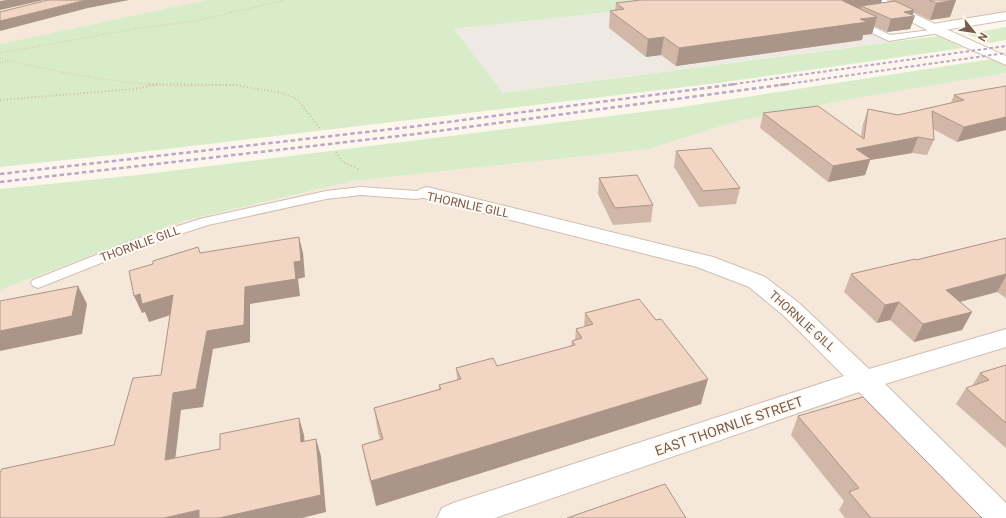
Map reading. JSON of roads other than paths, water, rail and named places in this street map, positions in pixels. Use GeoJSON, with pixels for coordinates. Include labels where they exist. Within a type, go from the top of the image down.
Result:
{"type":"FeatureCollection","features":[{"type":"Feature","properties":{"kind":"street"},"geometry":{"type":"LineString","coordinates":[[878,5],[894,9],[936,30],[1006,61]]}},
{"type":"Feature","properties":{"kind":"street"},"geometry":{"type":"LineString","coordinates":[[936,30],[1006,16]]}},
{"type":"Feature","properties":{"kind":"street","name":"THORNLIE GILL"},"geometry":{"type":"LineString","coordinates":[[427,193],[705,262],[757,282],[792,309],[999,518]]}},
{"type":"Feature","properties":{"kind":"street","name":"EAST THORNLIE STREET"},"geometry":{"type":"LineString","coordinates":[[453,518],[864,380],[1006,338]]}},
{"type":"Feature","properties":{"kind":"lane"},"geometry":{"type":"LineString","coordinates":[[853,16],[889,38],[936,30]]}},
{"type":"Feature","properties":{"kind":"lane","name":"THORNLIE GILL"},"geometry":{"type":"LineString","coordinates":[[38,283],[139,243],[205,222],[326,195],[361,191],[416,195],[427,193]]}},
{"type":"Feature","properties":{"kind":"railway"},"geometry":{"type":"LineString","coordinates":[[728,85],[1006,46]]}},
{"type":"Feature","properties":{"kind":"railway"},"geometry":{"type":"LineString","coordinates":[[780,85],[1006,53]]}},
{"type":"Feature","properties":{"kind":"railway"},"geometry":{"type":"LineString","coordinates":[[0,174],[410,127],[736,84]]}},
{"type":"Feature","properties":{"kind":"railway"},"geometry":{"type":"LineString","coordinates":[[0,182],[416,134],[787,84]]}}]}
